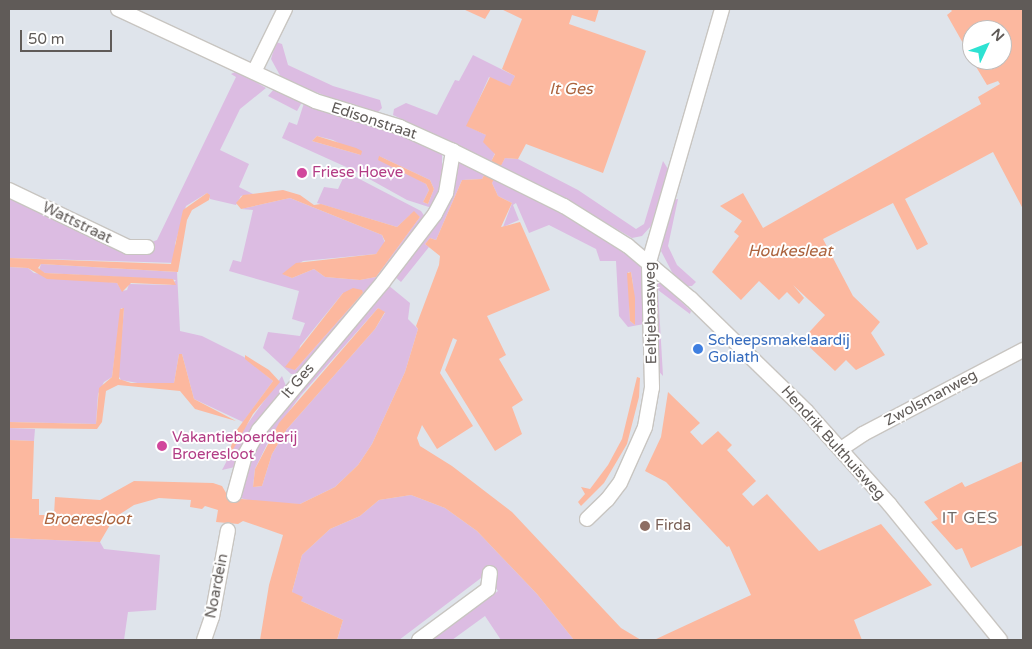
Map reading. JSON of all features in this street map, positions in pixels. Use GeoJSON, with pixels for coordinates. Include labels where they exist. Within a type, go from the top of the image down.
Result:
{"type":"FeatureCollection","features":[{"type":"Feature","properties":{"kind":"street","name":"Edisonstraat"},"geometry":{"type":"LineString","coordinates":[[118,9],[315,102],[400,127],[493,170],[564,206],[649,262]]}},
{"type":"Feature","properties":{"kind":"street"},"geometry":{"type":"LineString","coordinates":[[254,72],[285,9]]}},
{"type":"Feature","properties":{"kind":"street","name":"Eeltjebaasweg"},"geometry":{"type":"LineString","coordinates":[[587,518],[607,500],[620,483],[645,427],[652,388],[649,262],[722,9]]}},
{"type":"Feature","properties":{"kind":"street","name":"It Ges"},"geometry":{"type":"LineString","coordinates":[[234,495],[245,455],[259,430],[388,276],[435,214],[446,193],[453,151]]}},
{"type":"Feature","properties":{"kind":"street","name":"Wattstraat"},"geometry":{"type":"LineString","coordinates":[[9,190],[128,247],[147,247]]}},
{"type":"Feature","properties":{"kind":"street","name":"Hendrik Bulthuisweg"},"geometry":{"type":"LineString","coordinates":[[649,262],[760,364],[841,449],[1000,640]]}},
{"type":"Feature","properties":{"kind":"street","name":"Zwolsmanweg"},"geometry":{"type":"LineString","coordinates":[[841,449],[863,434],[1023,350]]}},
{"type":"Feature","properties":{"kind":"street","name":"Noardein"},"geometry":{"type":"LineString","coordinates":[[204,640],[212,616],[228,530]]}},
{"type":"Feature","properties":{"kind":"street"},"geometry":{"type":"LineString","coordinates":[[419,640],[488,589],[490,573]]}},
{"type":"Feature","properties":{"kind":"shaded area"},"geometry":{"type":"Polygon","coordinates":[[[276,42],[282,44],[288,65],[333,86],[380,100],[382,108],[378,112],[352,106],[282,79],[271,59],[276,42]]]}},
{"type":"Feature","properties":{"kind":"shaded area"},"geometry":{"type":"Polygon","coordinates":[[[473,55],[515,76],[510,87],[489,77],[467,126],[486,135],[495,153],[491,162],[393,115],[394,109],[406,103],[437,115],[455,80],[459,81],[473,55]]]}},
{"type":"Feature","properties":{"kind":"shaded area"},"geometry":{"type":"Polygon","coordinates":[[[237,71],[266,88],[240,109],[220,150],[249,164],[239,187],[253,194],[241,196],[236,205],[210,199],[207,193],[186,206],[175,244],[178,263],[9,258],[9,197],[125,252],[157,240],[236,77],[231,74],[237,71]]]}},
{"type":"Feature","properties":{"kind":"shaded area"},"geometry":{"type":"Polygon","coordinates":[[[274,89],[302,102],[297,111],[268,96],[274,89]]]}},
{"type":"Feature","properties":{"kind":"shaded area"},"geometry":{"type":"Polygon","coordinates":[[[304,103],[387,129],[442,154],[442,185],[432,208],[407,200],[355,171],[282,138],[289,122],[297,125],[304,103]],[[317,136],[312,141],[361,155],[333,140],[317,136]],[[379,156],[426,184],[429,190],[423,202],[428,204],[434,189],[430,180],[379,156]]]}},
{"type":"Feature","properties":{"kind":"shaded area"},"geometry":{"type":"Polygon","coordinates":[[[505,158],[518,159],[578,190],[636,229],[644,224],[663,161],[668,169],[651,226],[642,236],[632,238],[565,199],[500,167],[505,158]]]}},
{"type":"Feature","properties":{"kind":"shaded area"},"geometry":{"type":"Polygon","coordinates":[[[460,162],[485,173],[482,179],[462,180],[436,240],[430,238],[425,244],[429,247],[401,282],[394,276],[454,166],[460,162]]]}},
{"type":"Feature","properties":{"kind":"shaded area"},"geometry":{"type":"Polygon","coordinates":[[[346,172],[421,211],[425,217],[395,260],[297,374],[291,374],[263,348],[268,332],[300,336],[305,323],[292,319],[299,291],[229,271],[233,260],[241,262],[253,210],[241,209],[290,198],[382,235],[385,243],[376,254],[303,261],[283,274],[292,278],[314,269],[325,277],[360,280],[376,277],[420,217],[410,215],[397,227],[317,203],[324,187],[338,189],[346,172]],[[343,293],[300,346],[295,370],[363,293],[343,293]]]}},
{"type":"Feature","properties":{"kind":"shaded area"},"geometry":{"type":"Polygon","coordinates":[[[494,178],[564,213],[639,262],[643,275],[644,324],[628,327],[619,316],[616,261],[600,261],[596,249],[549,225],[529,233],[516,203],[513,205],[519,220],[503,227],[512,203],[498,196],[492,183],[494,178]],[[628,272],[630,321],[635,325],[633,284],[631,272],[628,272]]]}},
{"type":"Feature","properties":{"kind":"shaded area"},"geometry":{"type":"Polygon","coordinates":[[[678,199],[668,246],[677,265],[696,282],[692,286],[686,286],[673,274],[661,251],[672,200],[678,199]]]}},
{"type":"Feature","properties":{"kind":"shaded area"},"geometry":{"type":"Polygon","coordinates":[[[41,264],[177,272],[180,331],[202,336],[244,357],[273,381],[243,422],[194,399],[182,354],[179,354],[174,383],[143,384],[121,380],[118,375],[124,309],[121,308],[112,377],[104,382],[98,394],[96,424],[9,422],[9,267],[28,268],[34,273],[117,283],[122,291],[127,290],[129,284],[171,285],[176,280],[45,273],[39,270],[41,264]]]}},
{"type":"Feature","properties":{"kind":"shaded area"},"geometry":{"type":"Polygon","coordinates":[[[655,281],[659,281],[691,311],[690,314],[658,290],[663,376],[655,367],[655,281]]]}},
{"type":"Feature","properties":{"kind":"shaded area"},"geometry":{"type":"Polygon","coordinates":[[[388,285],[410,303],[408,319],[418,329],[405,372],[372,444],[358,465],[335,487],[300,504],[260,503],[240,498],[247,462],[263,432],[388,285]],[[378,308],[301,395],[271,436],[255,469],[253,487],[262,486],[272,454],[287,429],[375,329],[385,313],[378,308]]]}},
{"type":"Feature","properties":{"kind":"shaded area"},"geometry":{"type":"Polygon","coordinates":[[[282,376],[286,386],[252,431],[235,467],[222,470],[243,430],[282,376]]]}},
{"type":"Feature","properties":{"kind":"shaded area"},"geometry":{"type":"Polygon","coordinates":[[[9,428],[35,429],[34,441],[9,440],[9,428]]]}},
{"type":"Feature","properties":{"kind":"shaded area"},"geometry":{"type":"Polygon","coordinates":[[[411,495],[445,508],[477,531],[537,594],[574,640],[501,640],[485,616],[452,640],[432,640],[498,591],[485,575],[399,640],[337,640],[343,620],[301,601],[292,592],[302,555],[330,529],[360,516],[379,500],[411,495]]]}},
{"type":"Feature","properties":{"kind":"shaded area"},"geometry":{"type":"Polygon","coordinates":[[[9,538],[100,542],[104,549],[160,555],[156,610],[128,612],[124,640],[9,640],[9,538]]]}},
{"type":"Feature","properties":{"kind":"water"},"geometry":{"type":"Polygon","coordinates":[[[463,9],[491,9],[485,19],[463,9]]]}},
{"type":"Feature","properties":{"kind":"water","name":"It Ges"},"geometry":{"type":"Polygon","coordinates":[[[501,9],[599,9],[595,22],[572,15],[569,24],[646,51],[603,173],[526,144],[518,159],[505,158],[492,183],[498,196],[512,203],[501,227],[520,222],[550,290],[487,316],[506,355],[499,359],[523,400],[512,407],[522,434],[495,451],[445,370],[457,340],[453,338],[440,373],[473,426],[437,449],[422,425],[417,438],[420,446],[452,466],[512,512],[621,628],[641,640],[574,640],[537,594],[477,531],[445,508],[411,495],[379,500],[360,516],[330,529],[302,555],[292,592],[303,597],[301,601],[343,620],[337,640],[260,640],[269,585],[283,535],[243,521],[238,524],[216,522],[218,510],[205,506],[202,509],[190,507],[191,500],[159,498],[134,505],[114,518],[100,542],[9,538],[9,440],[34,441],[32,499],[39,499],[39,515],[54,515],[55,497],[100,500],[134,481],[213,483],[222,486],[229,498],[300,504],[335,487],[358,465],[372,444],[405,372],[418,329],[416,326],[439,265],[440,256],[425,244],[430,238],[436,240],[462,180],[482,179],[495,154],[483,142],[486,135],[466,126],[490,77],[510,86],[515,76],[502,69],[522,19],[501,9]]]}},
{"type":"Feature","properties":{"kind":"water","name":"Houkesleat"},"geometry":{"type":"Polygon","coordinates":[[[950,9],[1023,9],[1023,209],[993,152],[905,199],[928,244],[917,250],[893,203],[823,239],[853,296],[880,322],[871,333],[885,355],[856,370],[846,360],[835,371],[802,340],[825,315],[793,285],[804,298],[799,304],[787,292],[779,300],[759,281],[741,300],[712,272],[739,236],[734,232],[742,221],[720,206],[743,193],[763,228],[981,104],[978,97],[1000,84],[998,81],[987,85],[978,70],[1012,70],[1012,20],[962,20],[962,41],[947,15],[952,11],[950,9]]]}},
{"type":"Feature","properties":{"kind":"water"},"geometry":{"type":"Polygon","coordinates":[[[317,136],[356,148],[362,151],[361,155],[312,141],[317,136]]]}},
{"type":"Feature","properties":{"kind":"water"},"geometry":{"type":"Polygon","coordinates":[[[379,156],[430,180],[434,189],[428,204],[423,202],[429,190],[426,184],[378,160],[379,156]]]}},
{"type":"Feature","properties":{"kind":"water"},"geometry":{"type":"Polygon","coordinates":[[[283,190],[300,195],[314,205],[321,204],[397,227],[414,211],[420,217],[376,277],[360,280],[325,277],[314,269],[292,278],[282,274],[296,263],[376,254],[385,241],[382,235],[290,198],[241,209],[236,203],[243,195],[283,190]]]}},
{"type":"Feature","properties":{"kind":"water"},"geometry":{"type":"Polygon","coordinates":[[[207,193],[210,195],[209,200],[192,210],[187,220],[178,272],[41,264],[38,268],[45,273],[173,279],[176,285],[131,283],[122,292],[117,283],[47,279],[28,268],[9,267],[9,258],[171,264],[183,210],[207,193]]]}},
{"type":"Feature","properties":{"kind":"water"},"geometry":{"type":"Polygon","coordinates":[[[631,272],[635,298],[635,325],[630,321],[627,273],[631,272]]]}},
{"type":"Feature","properties":{"kind":"water"},"geometry":{"type":"Polygon","coordinates":[[[353,288],[362,290],[363,293],[295,370],[285,367],[343,293],[353,288]]]}},
{"type":"Feature","properties":{"kind":"water"},"geometry":{"type":"Polygon","coordinates":[[[124,308],[119,379],[131,383],[174,383],[179,354],[182,354],[194,399],[236,421],[195,409],[180,391],[118,385],[106,391],[102,422],[97,429],[9,428],[9,422],[96,424],[99,388],[112,377],[120,309],[124,308]]]}},
{"type":"Feature","properties":{"kind":"water"},"geometry":{"type":"Polygon","coordinates":[[[378,308],[385,312],[375,329],[287,429],[272,454],[262,486],[253,487],[255,469],[279,423],[378,308]]]}},
{"type":"Feature","properties":{"kind":"water"},"geometry":{"type":"Polygon","coordinates":[[[245,355],[269,370],[280,382],[253,414],[226,462],[236,431],[273,381],[245,359],[245,355]]]}},
{"type":"Feature","properties":{"kind":"water"},"geometry":{"type":"Polygon","coordinates":[[[637,377],[640,378],[639,397],[627,444],[604,483],[581,506],[578,502],[585,494],[581,487],[590,489],[608,465],[622,439],[637,377]]]}},
{"type":"Feature","properties":{"kind":"water"},"geometry":{"type":"Polygon","coordinates":[[[668,392],[700,423],[690,432],[702,445],[718,431],[732,445],[727,450],[756,481],[742,494],[753,506],[767,494],[819,551],[881,524],[932,585],[854,620],[862,640],[654,640],[751,595],[729,546],[727,547],[666,482],[645,471],[661,437],[668,392]]]}},
{"type":"Feature","properties":{"kind":"water"},"geometry":{"type":"Polygon","coordinates":[[[1023,461],[1023,545],[971,568],[962,548],[956,550],[931,522],[938,519],[924,502],[962,482],[965,487],[1023,461]]]}},
{"type":"Feature","properties":{"kind":"place","name":"Friese Hoeve"},"geometry":{"type":"Point","coordinates":[302,173]}},
{"type":"Feature","properties":{"kind":"place","name":"Scheepsmakelaardij Goliath"},"geometry":{"type":"Point","coordinates":[698,349]}},
{"type":"Feature","properties":{"kind":"place","name":"Vakantieboerderij Broeresloot"},"geometry":{"type":"Point","coordinates":[162,446]}},
{"type":"Feature","properties":{"kind":"place","name":"Firda"},"geometry":{"type":"Point","coordinates":[645,526]}},
{"type":"Feature","properties":{"kind":"district","name":"IT GES"},"geometry":{"type":"Point","coordinates":[970,518]}},
{"type":"Feature","properties":{"kind":"water label","name":"Broeresloot"},"geometry":{"type":"Point","coordinates":[87,519]}}]}
